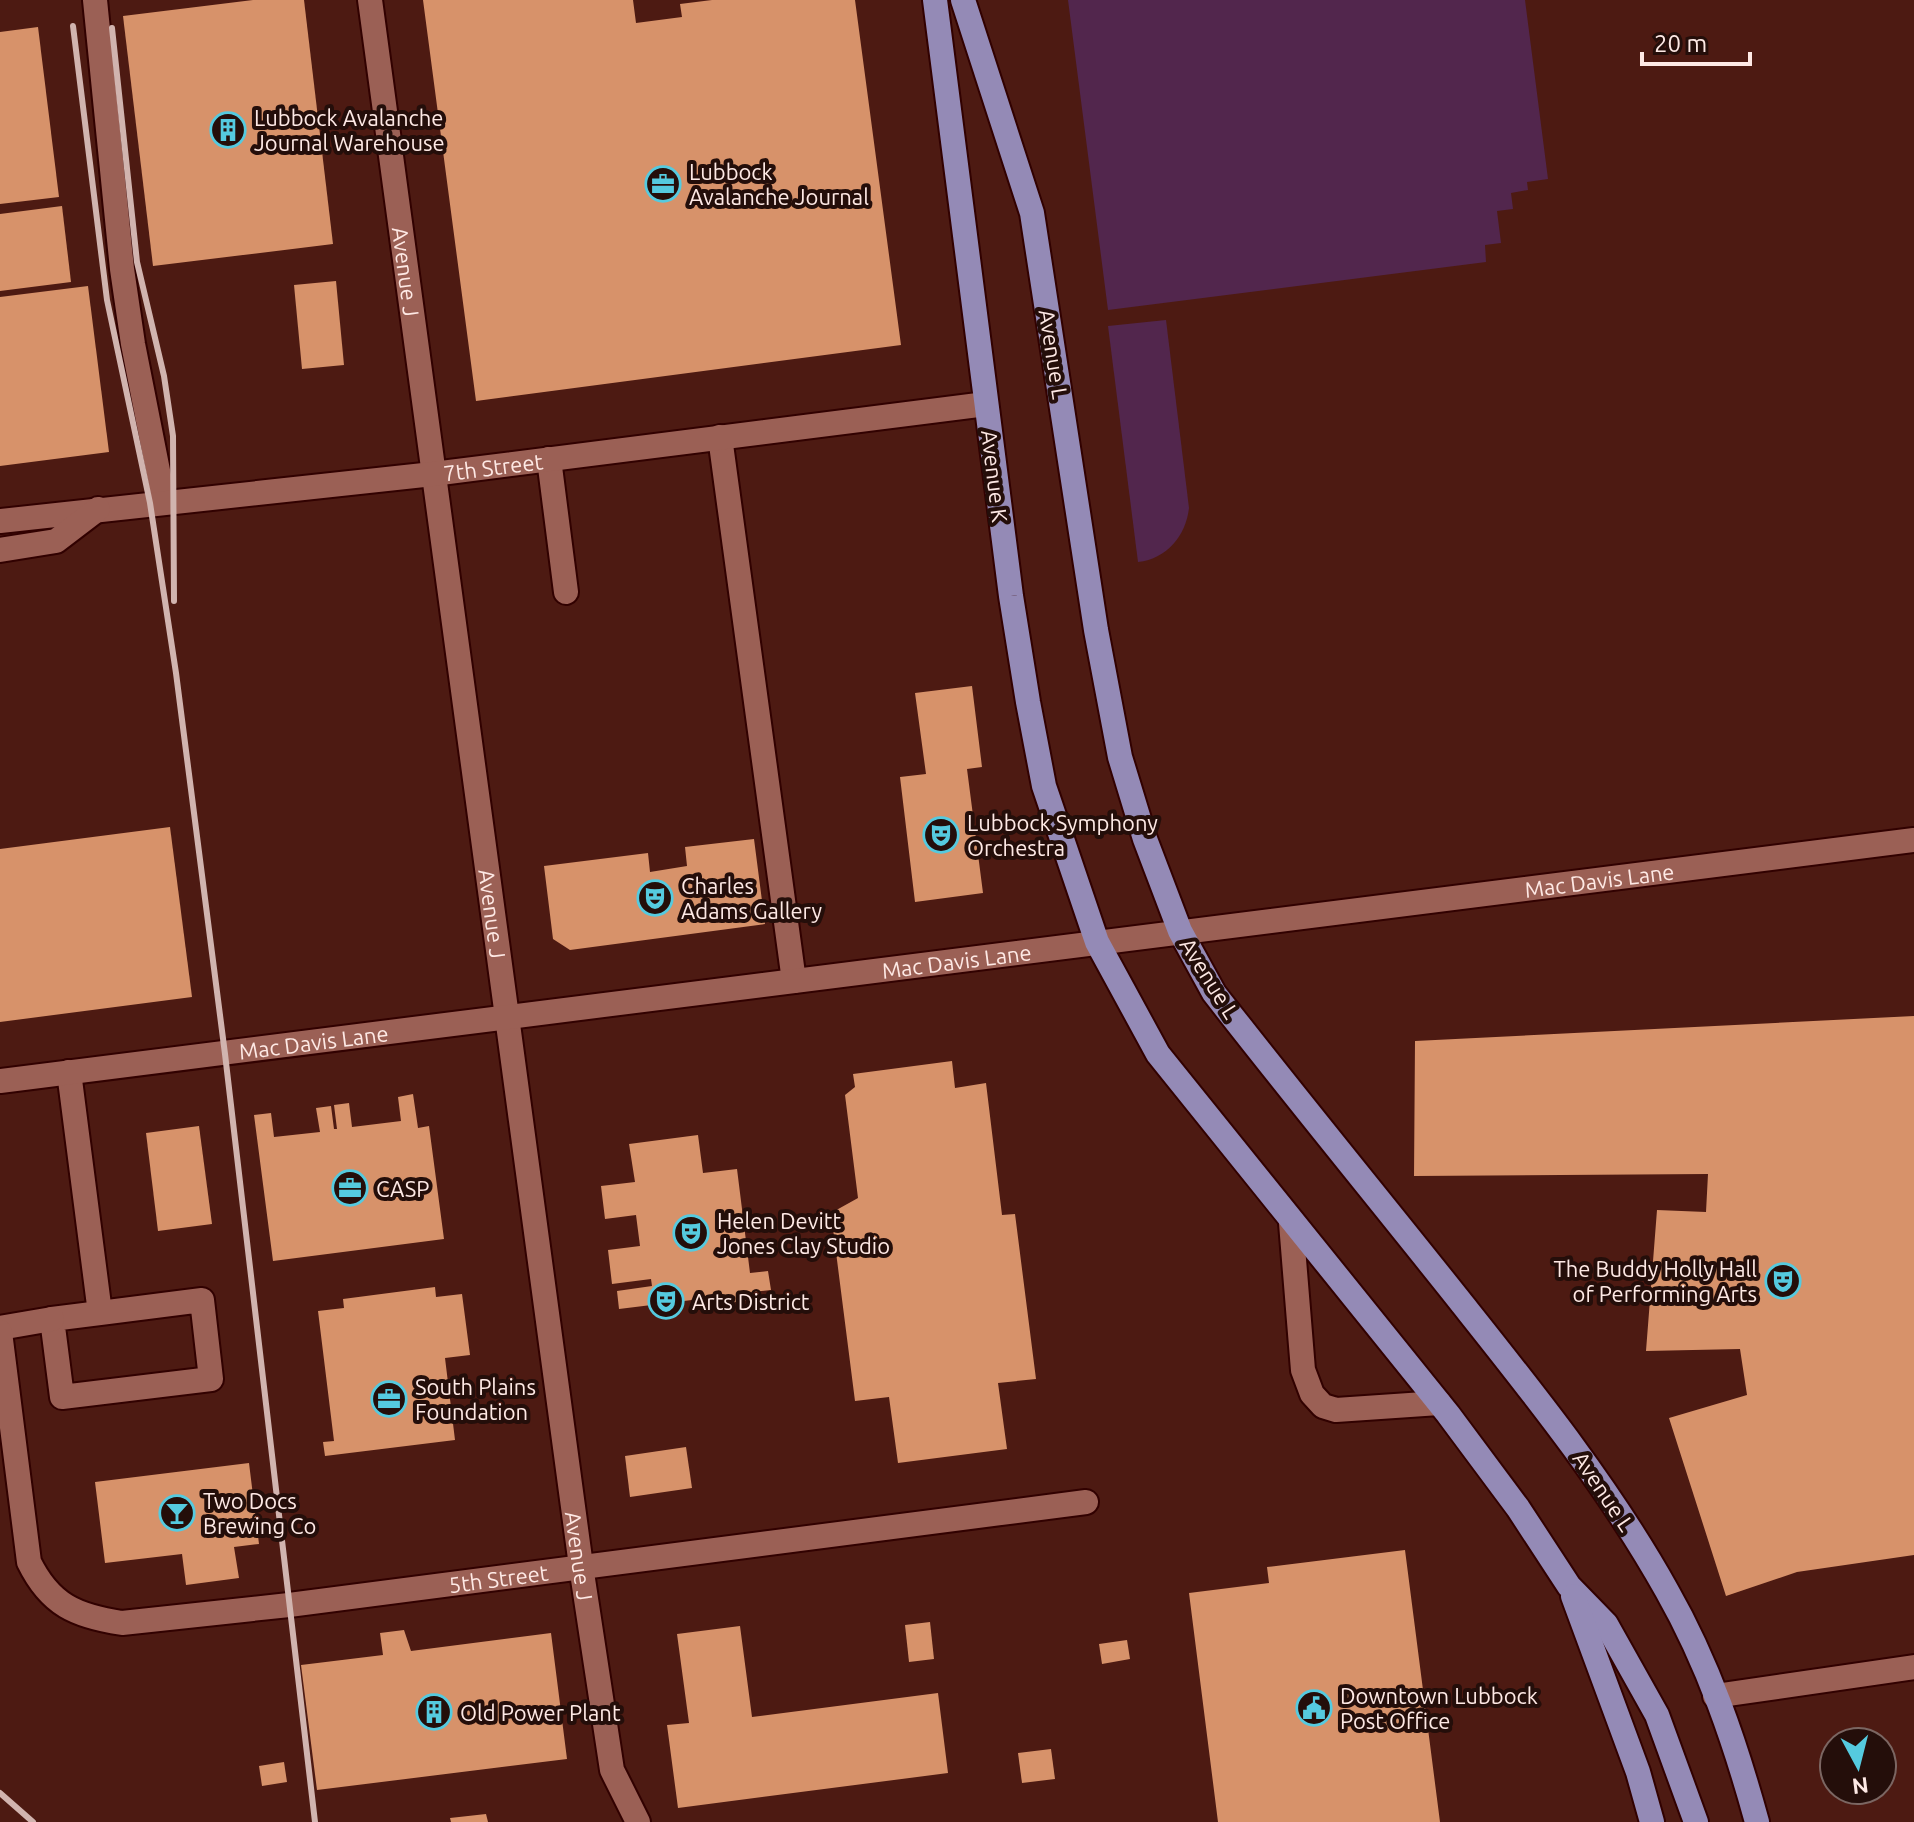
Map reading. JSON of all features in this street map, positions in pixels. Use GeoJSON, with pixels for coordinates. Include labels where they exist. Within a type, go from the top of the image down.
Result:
{"type":"FeatureCollection","features":[{"type":"Feature","properties":{"kind":"main road","name":"Avenue K"},"geometry":{"type":"LineString","coordinates":[[935,0],[1011,596],[1044,786],[1097,942]]}},
{"type":"Feature","properties":{"kind":"main road","name":"Avenue L"},"geometry":{"type":"LineString","coordinates":[[963,0],[1032,213],[1111,718],[1145,839],[1180,931],[1214,993],[1591,1469],[1668,1593],[1715,1696],[1757,1822]]}},
{"type":"Feature","properties":{"kind":"main road"},"geometry":{"type":"LineString","coordinates":[[1097,942],[1158,1054],[1439,1403],[1518,1508],[1569,1586],[1606,1624],[1639,1680],[1673,1754],[1696,1822]]}},
{"type":"Feature","properties":{"kind":"main road"},"geometry":{"type":"LineString","coordinates":[[1569,1586],[1638,1772],[1652,1822]]}},
{"type":"Feature","properties":{"kind":"street"},"geometry":{"type":"LineString","coordinates":[[95,0],[122,269],[164,501]]}},
{"type":"Feature","properties":{"kind":"street","name":"Avenue J"},"geometry":{"type":"LineString","coordinates":[[370,0],[581,1566],[612,1770],[638,1822]]}},
{"type":"Feature","properties":{"kind":"street","name":"7th Street"},"geometry":{"type":"LineString","coordinates":[[0,521],[433,474],[986,404]]}},
{"type":"Feature","properties":{"kind":"street"},"geometry":{"type":"LineString","coordinates":[[720,437],[794,981]]}},
{"type":"Feature","properties":{"kind":"street"},"geometry":{"type":"LineString","coordinates":[[549,459],[566,592]]}},
{"type":"Feature","properties":{"kind":"street"},"geometry":{"type":"LineString","coordinates":[[0,550],[56,541],[98,509]]}},
{"type":"Feature","properties":{"kind":"street","name":"Mac Davis Lane"},"geometry":{"type":"LineString","coordinates":[[0,1081],[1914,840]]}},
{"type":"Feature","properties":{"kind":"street"},"geometry":{"type":"LineString","coordinates":[[69,1072],[100,1313]]}},
{"type":"Feature","properties":{"kind":"street"},"geometry":{"type":"LineString","coordinates":[[1291,1223],[1303,1370],[1312,1394],[1323,1406],[1336,1410],[1439,1403]]}},
{"type":"Feature","properties":{"kind":"street"},"geometry":{"type":"LineString","coordinates":[[9,1456],[0,1330],[52,1319],[202,1300],[211,1379],[62,1397],[52,1319]]}},
{"type":"Feature","properties":{"kind":"street","name":"5th Street"},"geometry":{"type":"LineString","coordinates":[[9,1456],[29,1562],[39,1582],[55,1601],[98,1619],[122,1623],[1086,1502]]}},
{"type":"Feature","properties":{"kind":"street"},"geometry":{"type":"LineString","coordinates":[[1715,1696],[1914,1667]]}},
{"type":"Feature","properties":{"kind":"shaded area"},"geometry":{"type":"Polygon","coordinates":[[[1068,0],[1525,0],[1548,179],[1527,182],[1528,190],[1511,193],[1513,209],[1497,211],[1501,243],[1485,245],[1486,262],[1108,310],[1068,0]]]}},
{"type":"Feature","properties":{"kind":"shaded area"},"geometry":{"type":"Polygon","coordinates":[[[1166,320],[1189,508],[1184,527],[1173,544],[1158,556],[1138,562],[1108,326],[1166,320]]]}},
{"type":"Feature","properties":{"kind":"building","name":"Lubbock Avalanche Journal Warehouse"},"geometry":{"type":"Polygon","coordinates":[[[253,0],[304,0],[333,244],[153,266],[123,16],[253,0]]]}},
{"type":"Feature","properties":{"kind":"building","name":"Lubbock Avalanche Journal"},"geometry":{"type":"Polygon","coordinates":[[[423,0],[633,0],[636,23],[682,17],[680,4],[712,0],[855,0],[901,345],[476,401],[423,0]]]}},
{"type":"Feature","properties":{"kind":"building"},"geometry":{"type":"Polygon","coordinates":[[[38,27],[59,197],[0,204],[0,32],[38,27]]]}},
{"type":"Feature","properties":{"kind":"building"},"geometry":{"type":"Polygon","coordinates":[[[62,206],[71,282],[0,291],[0,214],[62,206]]]}},
{"type":"Feature","properties":{"kind":"building"},"geometry":{"type":"Polygon","coordinates":[[[336,281],[344,365],[302,369],[294,285],[336,281]]]}},
{"type":"Feature","properties":{"kind":"building"},"geometry":{"type":"Polygon","coordinates":[[[88,286],[109,452],[0,466],[0,297],[88,286]]]}},
{"type":"Feature","properties":{"kind":"building","name":"Lubbock Symphony Orchestra"},"geometry":{"type":"Polygon","coordinates":[[[972,686],[982,767],[967,769],[983,893],[915,902],[900,777],[926,774],[915,693],[972,686]]]}},
{"type":"Feature","properties":{"kind":"building"},"geometry":{"type":"Polygon","coordinates":[[[170,827],[192,997],[0,1022],[0,849],[170,827]]]}},
{"type":"Feature","properties":{"kind":"building","name":"Charles Adams Gallery"},"geometry":{"type":"Polygon","coordinates":[[[754,839],[765,924],[570,950],[553,939],[544,866],[648,853],[650,872],[687,866],[685,847],[754,839]]]}},
{"type":"Feature","properties":{"kind":"building","name":"The Buddy Holly Hall of Performing Arts"},"geometry":{"type":"Polygon","coordinates":[[[1914,1016],[1914,1555],[1797,1572],[1726,1596],[1669,1418],[1747,1395],[1740,1349],[1646,1351],[1657,1210],[1706,1212],[1708,1174],[1414,1176],[1415,1041],[1914,1016]]]}},
{"type":"Feature","properties":{"kind":"building"},"geometry":{"type":"Polygon","coordinates":[[[952,1061],[955,1088],[986,1083],[1002,1215],[1015,1214],[1036,1379],[998,1383],[1007,1449],[898,1463],[889,1397],[855,1401],[831,1213],[858,1198],[845,1095],[855,1087],[853,1074],[952,1061]]]}},
{"type":"Feature","properties":{"kind":"building","name":"CASP"},"geometry":{"type":"Polygon","coordinates":[[[413,1094],[418,1128],[429,1126],[444,1239],[273,1261],[254,1115],[271,1113],[274,1137],[320,1132],[316,1108],[331,1106],[334,1129],[337,1129],[334,1105],[349,1103],[352,1127],[401,1121],[398,1097],[413,1094]]]}},
{"type":"Feature","properties":{"kind":"building"},"geometry":{"type":"Polygon","coordinates":[[[199,1126],[212,1224],[158,1231],[146,1133],[199,1126]]]}},
{"type":"Feature","properties":{"kind":"building","name":"Helen Devitt Jones Clay Studio"},"geometry":{"type":"Polygon","coordinates":[[[698,1135],[703,1173],[737,1169],[750,1273],[768,1271],[771,1290],[752,1292],[745,1301],[701,1306],[692,1300],[619,1309],[617,1291],[652,1286],[651,1279],[612,1284],[608,1250],[640,1246],[636,1215],[605,1219],[601,1186],[635,1182],[629,1144],[698,1135]]]}},
{"type":"Feature","properties":{"kind":"building","name":"South Plains Foundation"},"geometry":{"type":"Polygon","coordinates":[[[435,1287],[436,1297],[462,1294],[470,1355],[445,1358],[455,1440],[325,1456],[323,1442],[334,1441],[318,1311],[344,1308],[343,1299],[435,1287]]]}},
{"type":"Feature","properties":{"kind":"building"},"geometry":{"type":"Polygon","coordinates":[[[686,1447],[692,1488],[630,1497],[625,1456],[686,1447]]]}},
{"type":"Feature","properties":{"kind":"building","name":"Two Docs Brewing Co"},"geometry":{"type":"Polygon","coordinates":[[[249,1463],[259,1544],[234,1547],[239,1578],[186,1585],[182,1554],[105,1563],[95,1482],[249,1463]]]}},
{"type":"Feature","properties":{"kind":"building","name":"Downtown Lubbock Post Office"},"geometry":{"type":"Polygon","coordinates":[[[1405,1550],[1440,1822],[1218,1822],[1189,1593],[1269,1583],[1267,1567],[1405,1550]]]}},
{"type":"Feature","properties":{"kind":"building"},"geometry":{"type":"Polygon","coordinates":[[[930,1622],[934,1659],[909,1662],[905,1625],[930,1622]]]}},
{"type":"Feature","properties":{"kind":"building"},"geometry":{"type":"Polygon","coordinates":[[[740,1626],[752,1717],[938,1693],[948,1773],[678,1808],[667,1725],[689,1723],[677,1634],[740,1626]]]}},
{"type":"Feature","properties":{"kind":"building","name":"Old Power Plant"},"geometry":{"type":"Polygon","coordinates":[[[404,1630],[411,1651],[551,1633],[567,1759],[317,1790],[301,1665],[383,1655],[380,1633],[404,1630]]]}},
{"type":"Feature","properties":{"kind":"building"},"geometry":{"type":"Polygon","coordinates":[[[1127,1640],[1130,1659],[1102,1664],[1099,1644],[1127,1640]]]}},
{"type":"Feature","properties":{"kind":"building"},"geometry":{"type":"Polygon","coordinates":[[[1051,1749],[1055,1779],[1022,1783],[1018,1753],[1051,1749]]]}},
{"type":"Feature","properties":{"kind":"building"},"geometry":{"type":"Polygon","coordinates":[[[284,1762],[287,1782],[262,1786],[259,1766],[284,1762]]]}},
{"type":"Feature","properties":{"kind":"building"},"geometry":{"type":"Polygon","coordinates":[[[486,1814],[488,1822],[451,1822],[450,1818],[486,1814]]]}},
{"type":"Feature","properties":{"kind":"railway"},"geometry":{"type":"LineString","coordinates":[[73,26],[107,300],[150,503],[176,673],[225,1054],[315,1822]]}},
{"type":"Feature","properties":{"kind":"railway"},"geometry":{"type":"LineString","coordinates":[[112,28],[137,262],[164,376],[173,436],[174,601]]}},
{"type":"Feature","properties":{"kind":"railway"},"geometry":{"type":"LineString","coordinates":[[0,1793],[33,1822]]}},
{"type":"Feature","properties":{"kind":"place","name":"Lubbock Avalanche Journal Warehouse"},"geometry":{"type":"Point","coordinates":[228,130]}},
{"type":"Feature","properties":{"kind":"place","name":"Lubbock Avalanche Journal"},"geometry":{"type":"Point","coordinates":[663,184]}},
{"type":"Feature","properties":{"kind":"place","name":"Lubbock Symphony Orchestra"},"geometry":{"type":"Point","coordinates":[941,835]}},
{"type":"Feature","properties":{"kind":"place","name":"Charles Adams Gallery"},"geometry":{"type":"Point","coordinates":[655,898]}},
{"type":"Feature","properties":{"kind":"place","name":"CASP"},"geometry":{"type":"Point","coordinates":[350,1188]}},
{"type":"Feature","properties":{"kind":"place","name":"Helen Devitt Jones Clay Studio"},"geometry":{"type":"Point","coordinates":[691,1233]}},
{"type":"Feature","properties":{"kind":"place","name":"The Buddy Holly Hall of Performing Arts"},"geometry":{"type":"Point","coordinates":[1783,1281]}},
{"type":"Feature","properties":{"kind":"place","name":"Arts District"},"geometry":{"type":"Point","coordinates":[666,1301]}},
{"type":"Feature","properties":{"kind":"place","name":"South Plains Foundation"},"geometry":{"type":"Point","coordinates":[389,1399]}},
{"type":"Feature","properties":{"kind":"place","name":"Two Docs Brewing Co"},"geometry":{"type":"Point","coordinates":[177,1513]}},
{"type":"Feature","properties":{"kind":"place","name":"Downtown Lubbock Post Office"},"geometry":{"type":"Point","coordinates":[1314,1708]}},
{"type":"Feature","properties":{"kind":"place","name":"Old Power Plant"},"geometry":{"type":"Point","coordinates":[434,1712]}}]}
